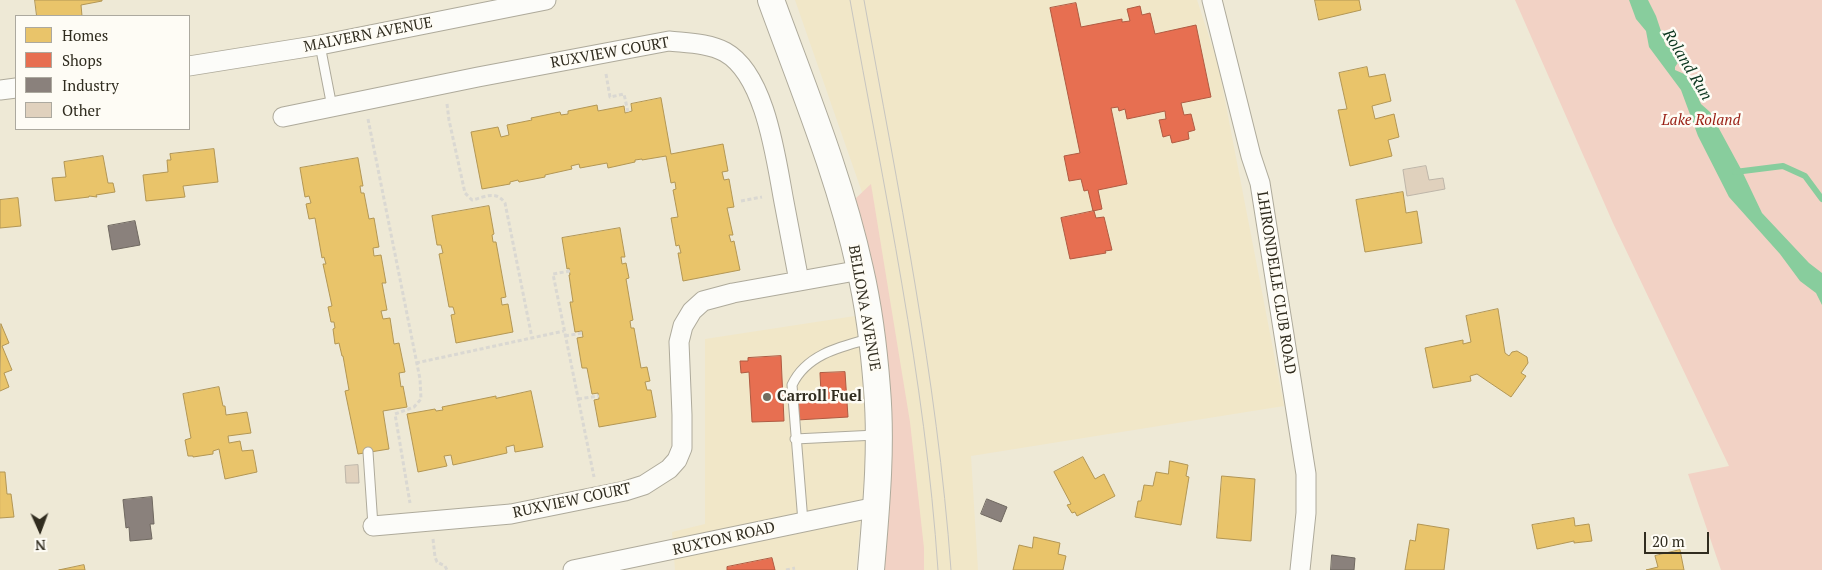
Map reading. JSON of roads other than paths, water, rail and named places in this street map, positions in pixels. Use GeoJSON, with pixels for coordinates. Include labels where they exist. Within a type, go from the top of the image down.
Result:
{"type":"FeatureCollection","features":[{"type":"Feature","properties":{"kind":"main road","name":"BELLONA AVENUE"},"geometry":{"type":"LineString","coordinates":[[771,0],[842,202],[860,270],[872,339],[879,434],[871,570]]}},
{"type":"Feature","properties":{"kind":"street","name":"MALVERN AVENUE"},"geometry":{"type":"LineString","coordinates":[[190,66],[320,45],[546,0]]}},
{"type":"Feature","properties":{"kind":"street","name":"LHIRONDELLE CLUB ROAD"},"geometry":{"type":"LineString","coordinates":[[1212,0],[1251,156],[1260,183],[1299,422],[1306,474],[1306,513],[1300,570]]}},
{"type":"Feature","properties":{"kind":"street","name":"RUXVIEW COURT"},"geometry":{"type":"LineString","coordinates":[[283,117],[669,42],[698,44],[725,52],[743,68],[754,86],[766,115],[799,281]]}},
{"type":"Feature","properties":{"kind":"street"},"geometry":{"type":"LineString","coordinates":[[0,90],[15,88]]}},
{"type":"Feature","properties":{"kind":"street","name":"RUXVIEW COURT"},"geometry":{"type":"LineString","coordinates":[[373,526],[512,514],[625,491],[644,485],[669,469],[677,460],[682,448],[679,342],[682,326],[692,310],[703,302],[733,293],[860,270]]}},
{"type":"Feature","properties":{"kind":"street","name":"RUXTON ROAD"},"geometry":{"type":"LineString","coordinates":[[573,570],[876,508]]}},
{"type":"Feature","properties":{"kind":"lane"},"geometry":{"type":"LineString","coordinates":[[320,45],[332,107]]}},
{"type":"Feature","properties":{"kind":"lane"},"geometry":{"type":"LineString","coordinates":[[803,522],[792,385],[796,376],[810,363],[828,352],[838,347],[872,339]]}},
{"type":"Feature","properties":{"kind":"lane"},"geometry":{"type":"LineString","coordinates":[[795,439],[879,434]]}},
{"type":"Feature","properties":{"kind":"lane"},"geometry":{"type":"LineString","coordinates":[[368,452],[373,526]]}},
{"type":"Feature","properties":{"kind":"waterway"},"geometry":{"type":"LineString","coordinates":[[1735,172],[1783,166],[1805,176],[1822,199]]}},
{"type":"Feature","properties":{"kind":"tram line"},"geometry":{"type":"LineString","coordinates":[[850,0],[902,284],[913,355],[924,427],[938,570]]}},
{"type":"Feature","properties":{"kind":"tram line"},"geometry":{"type":"LineString","coordinates":[[864,0],[903,213],[926,355],[945,498],[951,570]]}},
{"type":"Feature","properties":{"kind":"place","name":"Carroll Fuel"},"geometry":{"type":"Point","coordinates":[767,397]}},
{"type":"Feature","properties":{"kind":"water label","name":"Roland Run"},"geometry":{"type":"Point","coordinates":[1687,65]}},
{"type":"Feature","properties":{"kind":"park label","name":"Lake Roland"},"geometry":{"type":"Point","coordinates":[1701,121]}}]}
